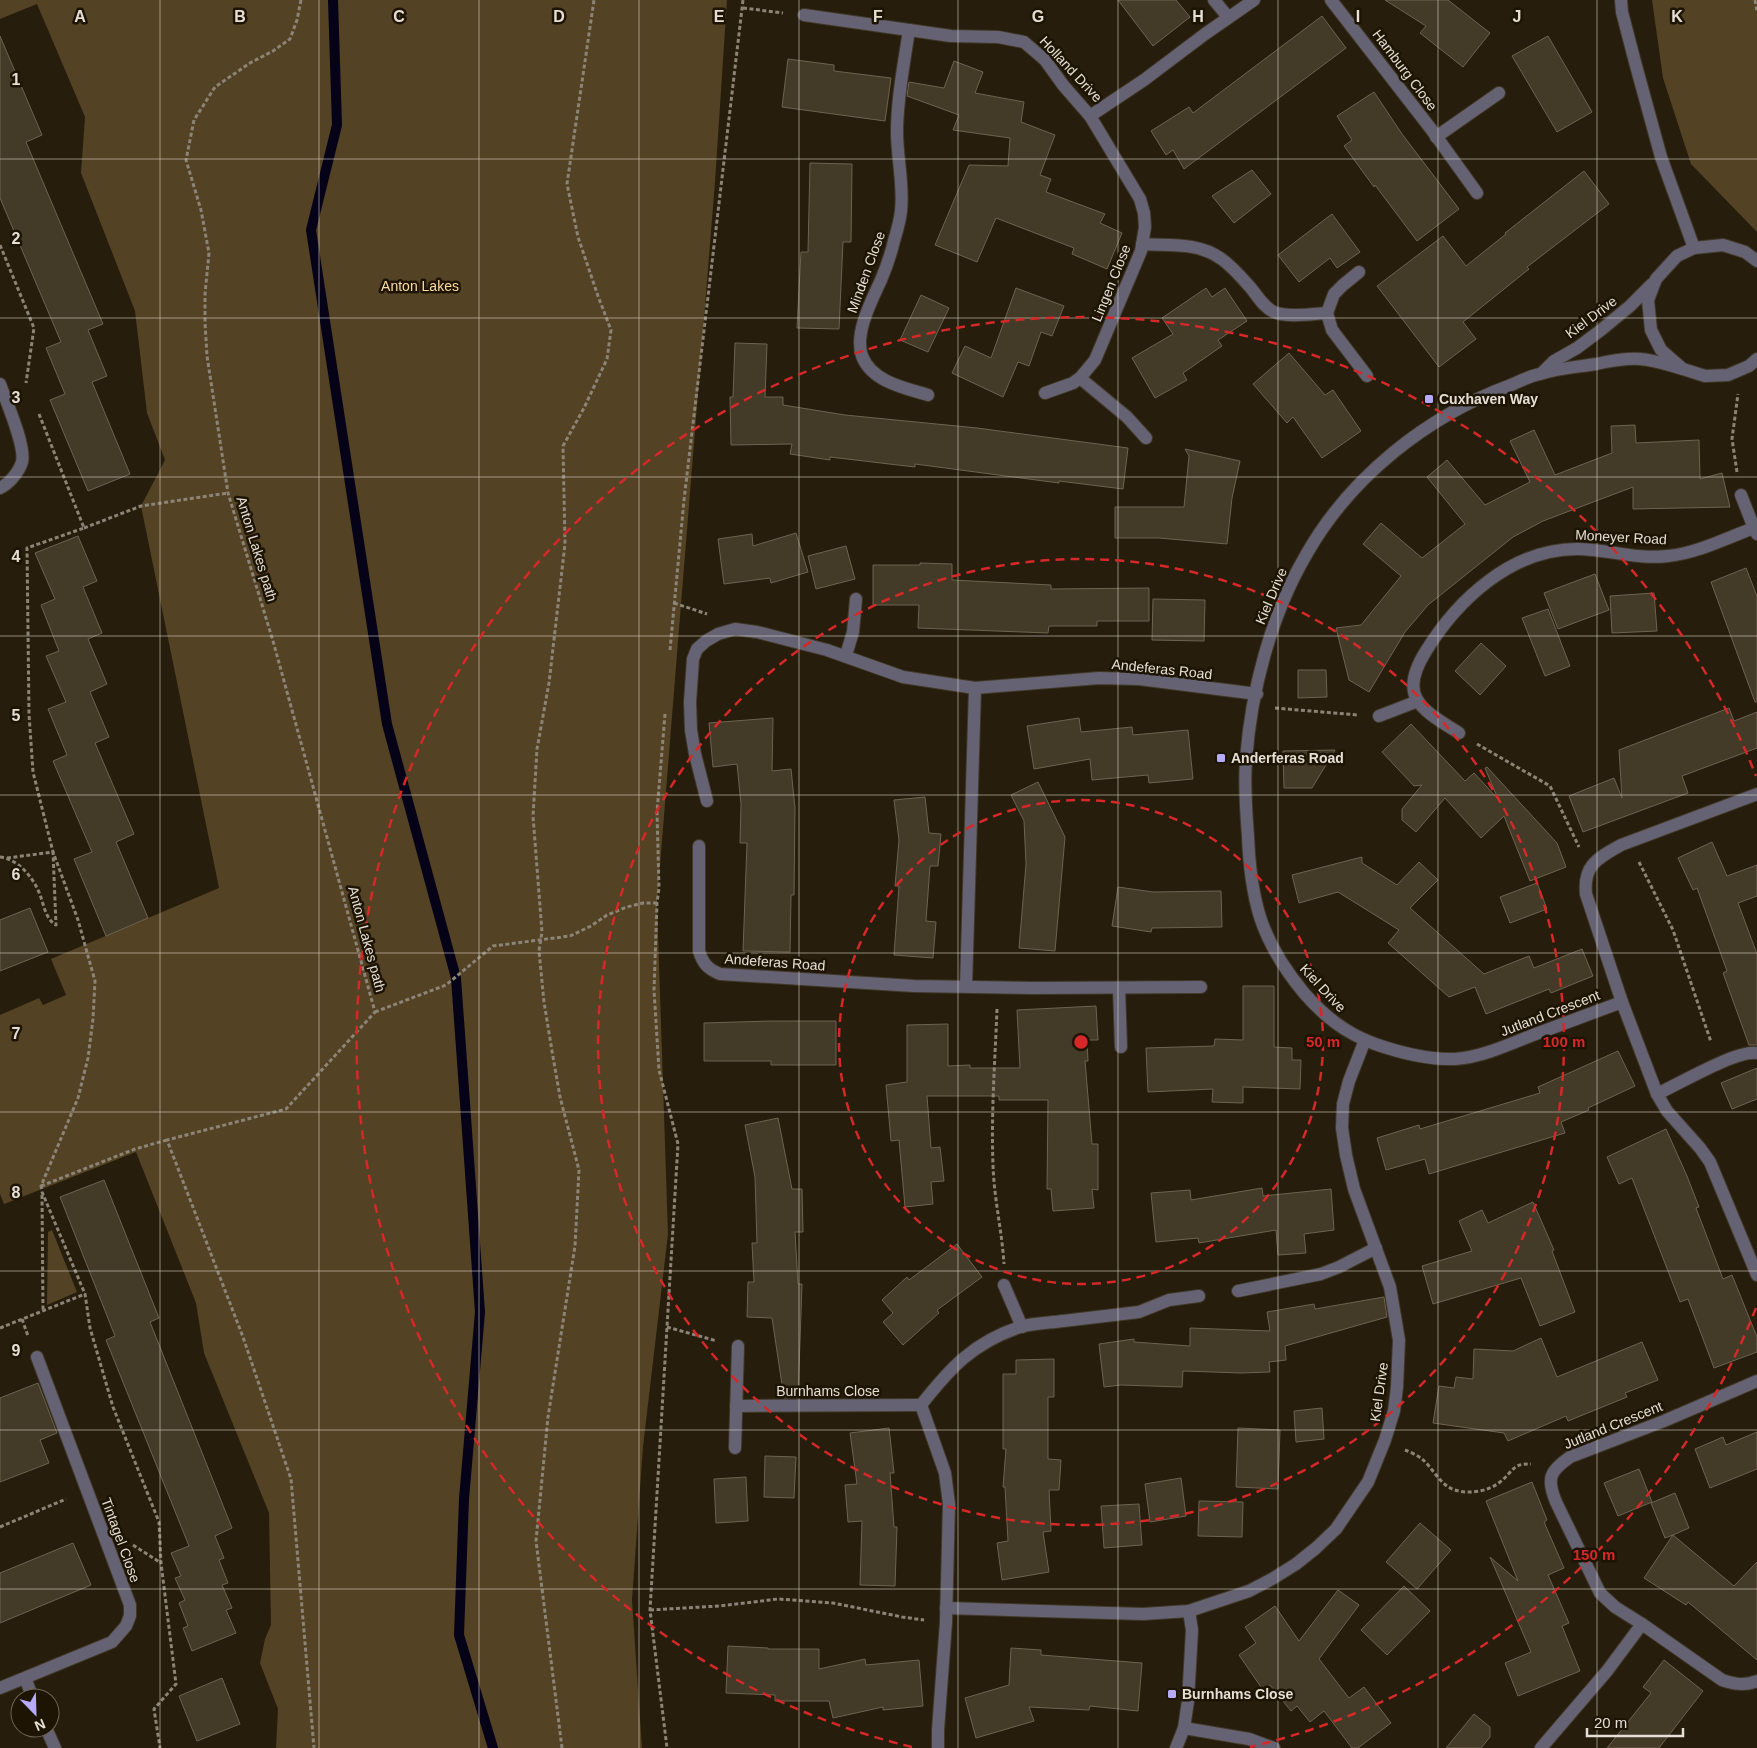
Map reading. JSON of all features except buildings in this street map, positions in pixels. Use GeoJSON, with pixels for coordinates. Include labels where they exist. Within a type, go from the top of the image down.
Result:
{"type":"FeatureCollection","features":[{"type":"Feature","properties":{"kind":"street"},"geometry":{"type":"LineString","coordinates":[[1214,0],[1228,17]]}},
{"type":"Feature","properties":{"kind":"street","name":"Holland Drive"},"geometry":{"type":"LineString","coordinates":[[804,15],[951,36],[998,37],[1024,42],[1045,60],[1063,85],[1090,116],[1144,80],[1228,17],[1254,0]]}},
{"type":"Feature","properties":{"kind":"street","name":"Hamburg Close"},"geometry":{"type":"LineString","coordinates":[[1331,0],[1436,136],[1476,193]]}},
{"type":"Feature","properties":{"kind":"street"},"geometry":{"type":"LineString","coordinates":[[1621,0],[1622,12],[1658,148],[1694,248],[1723,245],[1745,252],[1757,261]]}},
{"type":"Feature","properties":{"kind":"street","name":"Minden Close"},"geometry":{"type":"LineString","coordinates":[[909,30],[898,112],[897,155],[902,198],[901,213],[889,258],[867,307],[861,343],[862,356],[870,368],[880,377],[893,384],[928,395]]}},
{"type":"Feature","properties":{"kind":"street"},"geometry":{"type":"LineString","coordinates":[[1436,136],[1499,93]]}},
{"type":"Feature","properties":{"kind":"street","name":"Lingen Close"},"geometry":{"type":"LineString","coordinates":[[1045,393],[1062,388],[1080,378],[1095,360],[1137,263],[1145,227],[1144,212],[1140,199],[1090,116]]}},
{"type":"Feature","properties":{"kind":"street"},"geometry":{"type":"LineString","coordinates":[[1142,244],[1184,245],[1202,249],[1219,257],[1233,269],[1272,312],[1283,314],[1327,313]]}},
{"type":"Feature","properties":{"kind":"street","name":"Kiel Drive"},"geometry":{"type":"LineString","coordinates":[[1541,373],[1554,361],[1577,348],[1601,330],[1630,306],[1677,256],[1694,248]]}},
{"type":"Feature","properties":{"kind":"street"},"geometry":{"type":"LineString","coordinates":[[1359,272],[1343,284],[1334,294],[1327,313],[1332,330],[1367,376]]}},
{"type":"Feature","properties":{"kind":"street"},"geometry":{"type":"LineString","coordinates":[[1656,280],[1648,300],[1651,330],[1661,350],[1683,369]]}},
{"type":"Feature","properties":{"kind":"street","name":"Kiel Drive"},"geometry":{"type":"LineString","coordinates":[[1189,1611],[1249,1591],[1296,1564],[1336,1529],[1368,1482],[1386,1440],[1394,1411],[1397,1387],[1399,1340],[1390,1287],[1354,1190],[1342,1128],[1343,1104],[1365,1040],[1345,1031],[1330,1020],[1294,981],[1280,960],[1260,917],[1249,852],[1246,760],[1255,700],[1269,640],[1289,588],[1307,553],[1345,501],[1368,476],[1392,454],[1444,417],[1490,392],[1541,373],[1608,362],[1636,359],[1654,361],[1705,376],[1728,375],[1749,366],[1757,359]]}},
{"type":"Feature","properties":{"kind":"street"},"geometry":{"type":"LineString","coordinates":[[1080,378],[1127,417],[1146,438]]}},
{"type":"Feature","properties":{"kind":"street"},"geometry":{"type":"LineString","coordinates":[[0,384],[22,448],[22,462],[15,475],[0,488]]}},
{"type":"Feature","properties":{"kind":"street","name":"Moneyer Road"},"geometry":{"type":"LineString","coordinates":[[1418,701],[1412,687],[1413,676],[1418,663],[1432,641],[1472,596],[1494,577],[1514,564],[1536,555],[1559,550],[1577,549],[1621,554],[1666,556],[1701,548],[1756,531],[1741,495]]}},
{"type":"Feature","properties":{"kind":"street"},"geometry":{"type":"LineString","coordinates":[[846,656],[853,632],[856,599]]}},
{"type":"Feature","properties":{"kind":"street","name":"Andeferas Road"},"geometry":{"type":"LineString","coordinates":[[707,801],[691,730],[693,659],[697,649],[706,641],[718,634],[735,630],[757,632],[846,656],[903,677],[975,688],[1107,678],[1140,678],[1255,700]]}},
{"type":"Feature","properties":{"kind":"street"},"geometry":{"type":"LineString","coordinates":[[966,986],[975,688]]}},
{"type":"Feature","properties":{"kind":"street"},"geometry":{"type":"LineString","coordinates":[[1379,716],[1418,701],[1432,716],[1459,733]]}},
{"type":"Feature","properties":{"kind":"street"},"geometry":{"type":"LineString","coordinates":[[1622,1002],[1586,894],[1584,881],[1590,868],[1601,856],[1629,842],[1757,794]]}},
{"type":"Feature","properties":{"kind":"street","name":"Andeferas Road"},"geometry":{"type":"LineString","coordinates":[[699,846],[699,951],[702,962],[710,970],[720,974],[914,986],[998,988],[1201,987]]}},
{"type":"Feature","properties":{"kind":"street"},"geometry":{"type":"LineString","coordinates":[[1119,988],[1121,1047]]}},
{"type":"Feature","properties":{"kind":"street","name":"Jutland Crescent"},"geometry":{"type":"LineString","coordinates":[[1365,1040],[1401,1053],[1430,1058],[1457,1059],[1490,1052],[1622,1002],[1657,1094],[1667,1112],[1700,1148],[1710,1162],[1757,1275]]}},
{"type":"Feature","properties":{"kind":"street"},"geometry":{"type":"LineString","coordinates":[[1657,1094],[1732,1057],[1750,1052],[1757,1053]]}},
{"type":"Feature","properties":{"kind":"street"},"geometry":{"type":"LineString","coordinates":[[1238,1291],[1320,1274],[1339,1267],[1376,1248]]}},
{"type":"Feature","properties":{"kind":"street"},"geometry":{"type":"LineString","coordinates":[[1004,1285],[1022,1327]]}},
{"type":"Feature","properties":{"kind":"street"},"geometry":{"type":"LineString","coordinates":[[938,1748],[946,1622],[949,1504],[945,1473],[921,1405],[940,1381],[964,1356],[992,1339],[1022,1327],[1139,1312],[1169,1300],[1199,1296]]}},
{"type":"Feature","properties":{"kind":"street"},"geometry":{"type":"LineString","coordinates":[[735,1448],[738,1346]]}},
{"type":"Feature","properties":{"kind":"street","name":"Tintagel Close"},"geometry":{"type":"LineString","coordinates":[[0,1688],[112,1642],[126,1626],[130,1616],[130,1605],[37,1357]]}},
{"type":"Feature","properties":{"kind":"street","name":"Jutland Crescent"},"geometry":{"type":"LineString","coordinates":[[1550,1476],[1557,1466],[1570,1457],[1664,1421],[1757,1381]]}},
{"type":"Feature","properties":{"kind":"street","name":"Burnhams Close"},"geometry":{"type":"LineString","coordinates":[[736,1406],[921,1405]]}},
{"type":"Feature","properties":{"kind":"street"},"geometry":{"type":"LineString","coordinates":[[1550,1476],[1551,1489],[1556,1502],[1600,1593],[1615,1607],[1722,1680],[1736,1685],[1750,1684],[1757,1681]]}},
{"type":"Feature","properties":{"kind":"street"},"geometry":{"type":"LineString","coordinates":[[946,1608],[1143,1614],[1189,1611],[1192,1630],[1188,1701],[1184,1728],[1176,1748]]}},
{"type":"Feature","properties":{"kind":"street"},"geometry":{"type":"LineString","coordinates":[[1541,1748],[1607,1671],[1642,1624]]}},
{"type":"Feature","properties":{"kind":"street"},"geometry":{"type":"LineString","coordinates":[[25,1678],[29,1688]]}},
{"type":"Feature","properties":{"kind":"street"},"geometry":{"type":"LineString","coordinates":[[1184,1728],[1249,1739],[1274,1748]]}},
{"type":"Feature","properties":{"kind":"path","name":"Anton Lakes path"},"geometry":{"type":"LineString","coordinates":[[168,1140],[286,1109],[375,1012],[273,641],[228,493],[207,356],[205,294],[209,252],[202,210],[186,160],[194,120],[215,87],[290,39],[297,20],[301,0]]}},
{"type":"Feature","properties":{"kind":"path"},"geometry":{"type":"LineString","coordinates":[[562,1748],[536,1541],[548,1417],[575,1246],[579,1170],[560,1097],[544,1002],[539,951],[542,932],[533,816],[536,749],[549,683],[565,544],[564,446],[607,359],[611,330],[578,237],[567,184],[594,0]]}},
{"type":"Feature","properties":{"kind":"path"},"geometry":{"type":"LineString","coordinates":[[1754,0],[1757,12]]}},
{"type":"Feature","properties":{"kind":"path"},"geometry":{"type":"LineString","coordinates":[[743,8],[804,15]]}},
{"type":"Feature","properties":{"kind":"path"},"geometry":{"type":"LineString","coordinates":[[0,245],[34,328],[25,381],[29,390]]}},
{"type":"Feature","properties":{"kind":"path"},"geometry":{"type":"LineString","coordinates":[[1741,495],[1732,439],[1742,369]]}},
{"type":"Feature","properties":{"kind":"path"},"geometry":{"type":"LineString","coordinates":[[36,408],[84,528]]}},
{"type":"Feature","properties":{"kind":"path"},"geometry":{"type":"LineString","coordinates":[[43,1311],[41,1186],[78,1098],[88,1058],[95,981],[78,920],[54,852],[33,772],[29,714],[27,548],[141,506],[228,493]]}},
{"type":"Feature","properties":{"kind":"path"},"geometry":{"type":"LineString","coordinates":[[1255,700],[1379,716]]}},
{"type":"Feature","properties":{"kind":"path"},"geometry":{"type":"LineString","coordinates":[[1459,733],[1550,786],[1590,868]]}},
{"type":"Feature","properties":{"kind":"path"},"geometry":{"type":"LineString","coordinates":[[1629,842],[1673,930],[1711,1043]]}},
{"type":"Feature","properties":{"kind":"path"},"geometry":{"type":"LineString","coordinates":[[7,858],[19,864],[38,889],[50,921],[56,925],[54,852]]}},
{"type":"Feature","properties":{"kind":"path"},"geometry":{"type":"LineString","coordinates":[[0,857],[7,858],[54,852]]}},
{"type":"Feature","properties":{"kind":"path"},"geometry":{"type":"LineString","coordinates":[[375,1012],[446,985],[493,946],[570,936],[591,926],[607,915],[627,907],[643,903],[656,903]]}},
{"type":"Feature","properties":{"kind":"path"},"geometry":{"type":"LineString","coordinates":[[998,988],[992,1124],[996,1204],[1003,1243],[1004,1285]]}},
{"type":"Feature","properties":{"kind":"path"},"geometry":{"type":"LineString","coordinates":[[41,1186],[135,1149],[168,1140],[243,1337],[291,1479],[314,1748]]}},
{"type":"Feature","properties":{"kind":"path"},"geometry":{"type":"LineString","coordinates":[[42,1192],[85,1294],[90,1328],[113,1407],[159,1522],[161,1563],[176,1684],[154,1709],[160,1748]]}},
{"type":"Feature","properties":{"kind":"path"},"geometry":{"type":"LineString","coordinates":[[0,1328],[85,1294]]}},
{"type":"Feature","properties":{"kind":"path"},"geometry":{"type":"LineString","coordinates":[[667,1327],[738,1346]]}},
{"type":"Feature","properties":{"kind":"path"},"geometry":{"type":"LineString","coordinates":[[1386,1440],[1421,1458],[1452,1489],[1464,1491],[1488,1490],[1520,1464],[1533,1464],[1550,1476]]}},
{"type":"Feature","properties":{"kind":"path"},"geometry":{"type":"LineString","coordinates":[[0,1527],[87,1490]]}},
{"type":"Feature","properties":{"kind":"path"},"geometry":{"type":"LineString","coordinates":[[650,1610],[719,1606],[778,1599],[833,1603],[902,1618],[946,1622]]}},
{"type":"Feature","properties":{"kind":"green space","name":"Anton Lakes"},"geometry":{"type":"Polygon","coordinates":[[[0,0],[727,0],[715,182],[657,903],[668,1234],[643,1447],[632,1600],[642,1748],[276,1748],[278,1709],[260,1663],[265,1639],[271,1625],[269,1513],[204,1353],[196,1303],[136,1152],[4,1204],[0,1194],[0,1015],[39,998],[43,1005],[66,995],[51,959],[219,888],[141,506],[165,460],[147,413],[135,311],[81,173],[85,117],[37,4],[0,19],[0,0]]]}},
{"type":"Feature","properties":{"kind":"green space"},"geometry":{"type":"Polygon","coordinates":[[[1652,0],[1757,0],[1757,232],[1691,164],[1663,78],[1652,0]]]}},
{"type":"Feature","properties":{"kind":"green space"},"geometry":{"type":"Polygon","coordinates":[[[52,1230],[77,1292],[47,1305],[48,1232],[52,1230]]]}},
{"type":"Feature","properties":{"kind":"waterway"},"geometry":{"type":"LineString","coordinates":[[333,0],[337,125],[311,230],[387,724],[456,978],[480,1312],[464,1499],[459,1635],[493,1748]]}},
{"type":"Feature","properties":{"kind":"place","name":"Cuxhaven Way"},"geometry":{"type":"Point","coordinates":[1429,399]}},
{"type":"Feature","properties":{"kind":"place","name":"Anderferas Road"},"geometry":{"type":"Point","coordinates":[1221,758]}},
{"type":"Feature","properties":{"kind":"place","name":"Burnhams Close"},"geometry":{"type":"Point","coordinates":[1172,1694]}}]}
